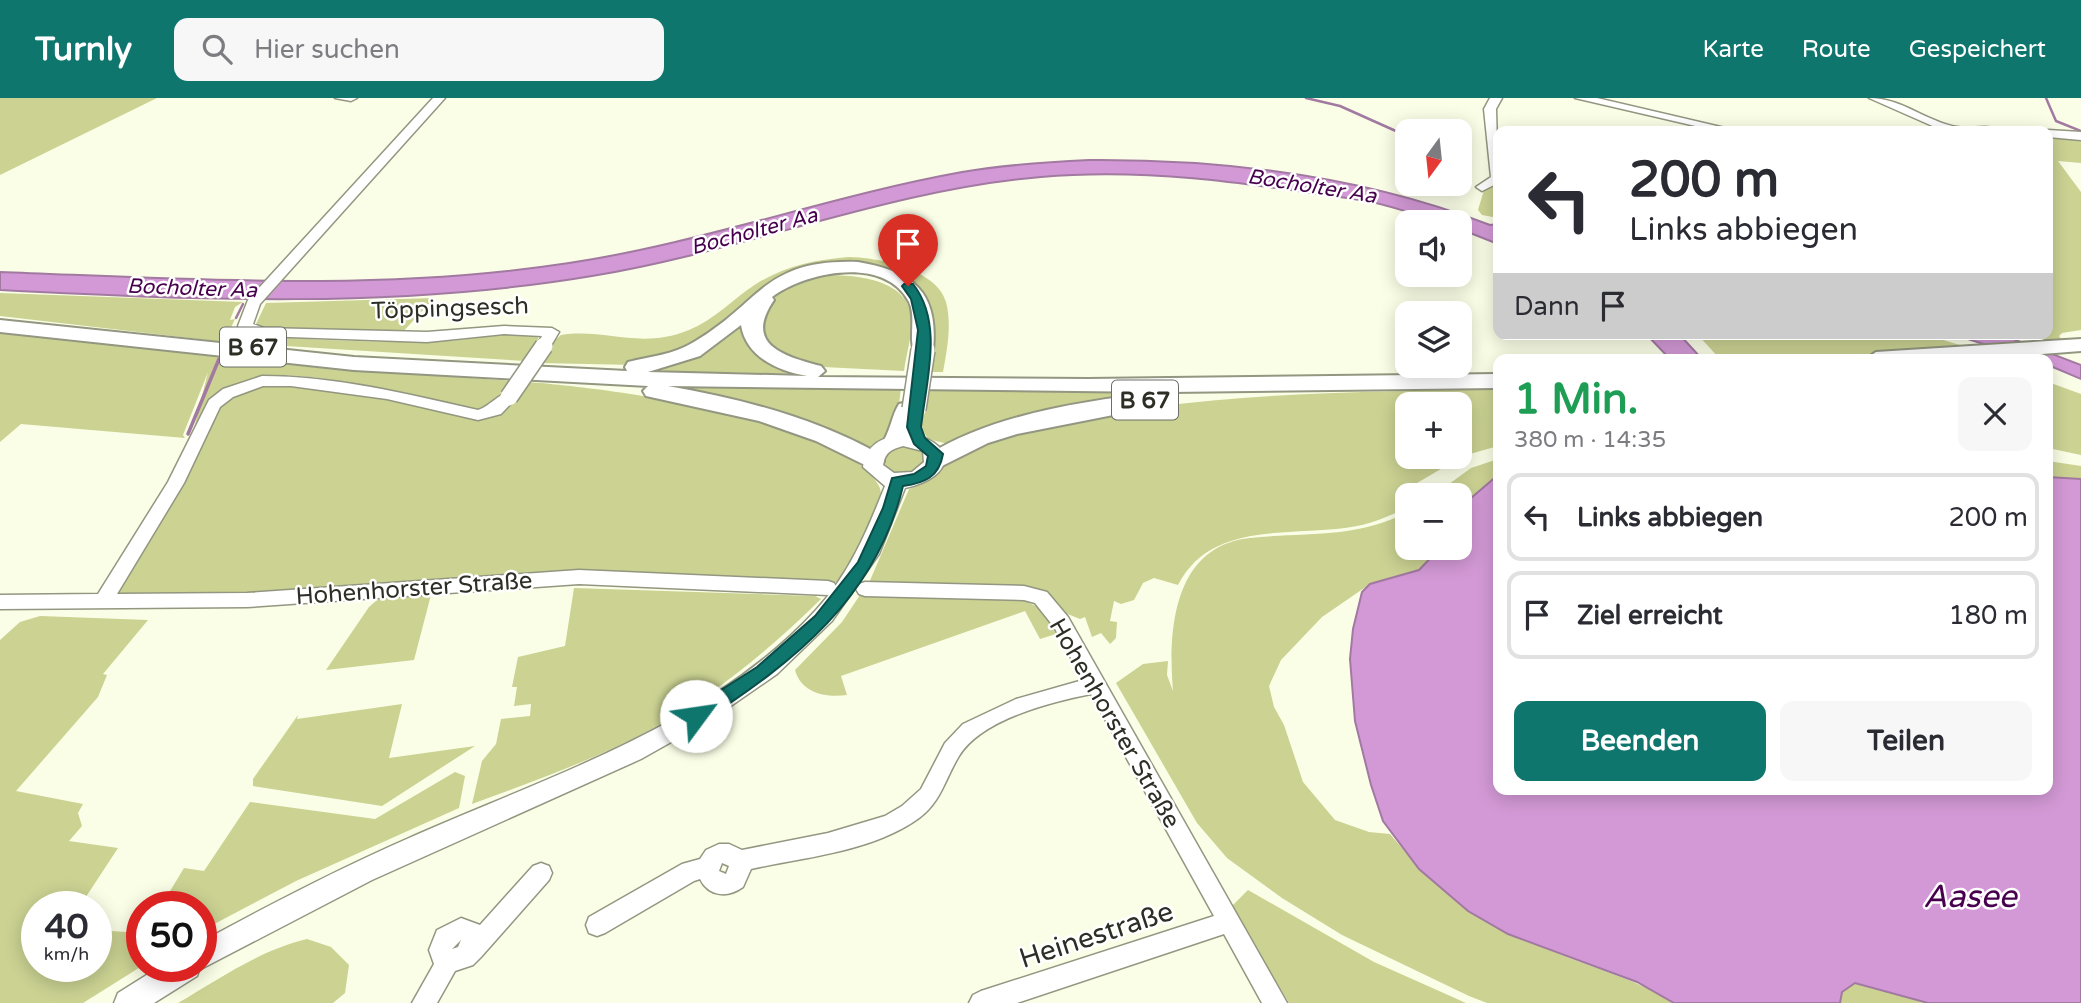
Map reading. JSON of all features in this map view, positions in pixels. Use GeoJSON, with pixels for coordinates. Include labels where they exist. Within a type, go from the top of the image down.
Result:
{"type":"FeatureCollection","features":[{"type":"Feature","properties":{"kind":"highway","name":"B 67"},"geometry":{"type":"LineString","coordinates":[[507,366],[609,368],[665,363],[710,341],[775,285],[792,276],[832,268],[874,271],[908,286],[923,313],[911,409],[895,440]]}},
{"type":"Feature","properties":{"kind":"highway","name":"B 67"},"geometry":{"type":"LineString","coordinates":[[900,377],[806,370],[784,364],[756,344],[751,330],[752,317],[760,303],[788,282],[812,274],[858,273],[891,282],[911,302],[917,315],[919,350]]}},
{"type":"Feature","properties":{"kind":"highway","name":"B 67"},"geometry":{"type":"LineString","coordinates":[[0,320],[202,343],[650,374],[1240,379],[1493,374]]}},
{"type":"Feature","properties":{"kind":"highway","name":"B 67"},"geometry":{"type":"LineString","coordinates":[[0,326],[279,356],[648,379],[1010,385],[1493,381]]}},
{"type":"Feature","properties":{"kind":"highway"},"geometry":{"type":"LineString","coordinates":[[1954,354],[2081,345]]}},
{"type":"Feature","properties":{"kind":"highway"},"geometry":{"type":"LineString","coordinates":[[2039,354],[2081,351]]}},
{"type":"Feature","properties":{"kind":"highway","name":"B 67"},"geometry":{"type":"LineString","coordinates":[[539,373],[669,393],[725,406],[816,433],[873,461]]}},
{"type":"Feature","properties":{"kind":"highway","name":"B 67"},"geometry":{"type":"LineString","coordinates":[[936,461],[948,452],[1016,427],[1125,403],[1213,392],[1363,384]]}},
{"type":"Feature","properties":{"kind":"highway","name":"B 67"},"geometry":{"type":"LineString","coordinates":[[911,409],[919,440]]}},
{"type":"Feature","properties":{"kind":"main road"},"geometry":{"type":"LineString","coordinates":[[895,440],[919,440],[932,449],[936,461],[927,474],[897,482],[882,477],[873,461],[880,448],[895,440]]}},
{"type":"Feature","properties":{"kind":"main road"},"geometry":{"type":"LineString","coordinates":[[217,948],[360,871],[660,736],[753,680],[795,646],[851,584],[879,535],[897,482]]}},
{"type":"Feature","properties":{"kind":"main road"},"geometry":{"type":"LineString","coordinates":[[128,1003],[161,982]]}},
{"type":"Feature","properties":{"kind":"street"},"geometry":{"type":"LineString","coordinates":[[341,98],[351,98]]}},
{"type":"Feature","properties":{"kind":"street","name":"Töppingsesch"},"geometry":{"type":"LineString","coordinates":[[103,601],[176,483],[214,404],[228,393],[262,381],[291,381],[387,394],[478,415],[495,410],[509,397],[544,346],[552,332],[504,330],[427,337],[252,330],[246,326],[253,303],[275,277],[439,98]]}},
{"type":"Feature","properties":{"kind":"street"},"geometry":{"type":"LineString","coordinates":[[1489,183],[1490,109],[1496,98]]}},
{"type":"Feature","properties":{"kind":"street"},"geometry":{"type":"LineString","coordinates":[[1581,98],[1709,126]]}},
{"type":"Feature","properties":{"kind":"street"},"geometry":{"type":"LineString","coordinates":[[1875,98],[1943,126]]}},
{"type":"Feature","properties":{"kind":"street"},"geometry":{"type":"LineString","coordinates":[[2053,134],[2081,136]]}},
{"type":"Feature","properties":{"kind":"street","name":"Hohenhorster Straße"},"geometry":{"type":"LineString","coordinates":[[0,602],[247,600],[579,577],[828,588]]}},
{"type":"Feature","properties":{"kind":"street","name":"Hohenhorster Straße"},"geometry":{"type":"LineString","coordinates":[[865,589],[1024,593],[1041,597],[1061,622],[1275,1003]]}},
{"type":"Feature","properties":{"kind":"street"},"geometry":{"type":"LineString","coordinates":[[597,925],[690,871],[708,868],[712,881],[727,883],[740,871],[740,861],[855,835],[894,822],[920,805],[930,794],[958,741],[974,726],[1074,689],[1096,685]]}},
{"type":"Feature","properties":{"kind":"street"},"geometry":{"type":"LineString","coordinates":[[425,1003],[448,961],[441,955],[441,944],[455,931],[471,931],[476,938],[473,948],[541,873]]}},
{"type":"Feature","properties":{"kind":"street","name":"Heinestraße"},"geometry":{"type":"LineString","coordinates":[[981,1003],[1230,922]]}},
{"type":"Feature","properties":{"kind":"green space"},"geometry":{"type":"Polygon","coordinates":[[[0,98],[157,98],[0,175],[0,98]]]}},
{"type":"Feature","properties":{"kind":"green space"},"geometry":{"type":"Polygon","coordinates":[[[2053,137],[2081,139],[2081,163],[2058,161],[2081,192],[2081,330],[2062,333],[2059,336],[2063,342],[2046,343],[2038,340],[2053,340],[2053,137]]]}},
{"type":"Feature","properties":{"kind":"green space"},"geometry":{"type":"Polygon","coordinates":[[[1490,184],[1493,186],[1493,217],[1482,215],[1478,210],[1484,190],[1490,184]]]}},
{"type":"Feature","properties":{"kind":"green space"},"geometry":{"type":"Polygon","coordinates":[[[848,257],[874,259],[904,267],[931,281],[940,291],[946,302],[949,319],[943,372],[929,372],[930,328],[897,275],[805,270],[701,344],[635,365],[539,363],[549,345],[561,335],[593,334],[639,339],[671,336],[707,321],[756,284],[789,268],[848,257]]]}},
{"type":"Feature","properties":{"kind":"green space"},"geometry":{"type":"Polygon","coordinates":[[[826,275],[853,276],[881,282],[903,297],[910,308],[912,323],[904,371],[803,366],[764,345],[758,318],[760,308],[766,300],[784,288],[826,275]]]}},
{"type":"Feature","properties":{"kind":"green space"},"geometry":{"type":"Polygon","coordinates":[[[0,293],[243,302],[235,307],[230,320],[235,319],[228,334],[391,342],[445,341],[525,334],[537,336],[540,342],[525,361],[224,342],[0,316],[0,293]]]}},
{"type":"Feature","properties":{"kind":"green space"},"geometry":{"type":"Polygon","coordinates":[[[434,298],[401,334],[261,328],[256,324],[266,303],[434,298]]]}},
{"type":"Feature","properties":{"kind":"green space"},"geometry":{"type":"Polygon","coordinates":[[[748,312],[747,329],[805,374],[624,371],[656,367],[748,312]]]}},
{"type":"Feature","properties":{"kind":"green space"},"geometry":{"type":"Polygon","coordinates":[[[0,332],[262,359],[311,367],[512,381],[496,402],[485,409],[470,412],[358,384],[296,376],[269,376],[242,385],[193,433],[208,372],[183,435],[185,438],[21,424],[0,442],[0,332]]]}},
{"type":"Feature","properties":{"kind":"green space"},"geometry":{"type":"Polygon","coordinates":[[[1703,340],[1943,340],[1970,348],[1872,354],[1715,354],[1703,340]]]}},
{"type":"Feature","properties":{"kind":"green space"},"geometry":{"type":"Polygon","coordinates":[[[633,381],[901,388],[896,430],[869,451],[633,381]]]}},
{"type":"Feature","properties":{"kind":"green space"},"geometry":{"type":"Polygon","coordinates":[[[527,382],[608,391],[717,410],[819,442],[857,462],[879,486],[881,495],[874,521],[860,549],[838,582],[657,580],[113,595],[223,402],[250,388],[285,384],[356,392],[475,420],[488,417],[527,382]]]}},
{"type":"Feature","properties":{"kind":"green space"},"geometry":{"type":"Polygon","coordinates":[[[2053,384],[2081,394],[2081,455],[2053,449],[2053,384]]]}},
{"type":"Feature","properties":{"kind":"green space"},"geometry":{"type":"Polygon","coordinates":[[[928,388],[1205,389],[1118,400],[948,444],[928,439],[924,433],[922,414],[928,388]]]}},
{"type":"Feature","properties":{"kind":"green space"},"geometry":{"type":"Polygon","coordinates":[[[1493,388],[1493,447],[1472,453],[1472,392],[1395,392],[1395,469],[1441,469],[1417,483],[1395,483],[1395,512],[1357,526],[1257,535],[1233,540],[1212,549],[1193,564],[1178,585],[1154,578],[1143,583],[1134,600],[1121,604],[1114,601],[1110,621],[1117,622],[1116,638],[1110,644],[1101,633],[1092,637],[1085,617],[1080,619],[1065,613],[1031,588],[869,583],[909,489],[917,486],[960,452],[978,445],[1094,417],[1151,407],[1266,396],[1493,388]]]}},
{"type":"Feature","properties":{"kind":"green space"},"geometry":{"type":"Polygon","coordinates":[[[896,445],[918,446],[927,454],[923,470],[901,477],[881,469],[880,458],[896,445]]]}},
{"type":"Feature","properties":{"kind":"green space"},"geometry":{"type":"Polygon","coordinates":[[[1493,461],[1493,486],[1472,510],[1472,483],[1450,483],[1472,468],[1493,461]]]}},
{"type":"Feature","properties":{"kind":"green space"},"geometry":{"type":"Polygon","coordinates":[[[2053,462],[2081,466],[2081,479],[2053,477],[2053,462]]]}},
{"type":"Feature","properties":{"kind":"green space"},"geometry":{"type":"Polygon","coordinates":[[[1395,518],[1395,560],[1429,560],[1419,570],[1370,584],[1322,617],[1281,660],[1269,686],[1274,707],[1284,725],[1303,782],[1335,820],[1369,832],[1390,834],[1447,893],[1487,920],[1534,944],[1633,982],[1674,1003],[1487,1003],[1342,935],[1282,898],[1227,858],[1197,823],[1116,683],[1143,664],[1168,661],[1167,675],[1173,691],[1172,643],[1181,595],[1190,574],[1205,557],[1224,544],[1250,538],[1350,531],[1395,518]]]}},
{"type":"Feature","properties":{"kind":"green space"},"geometry":{"type":"Polygon","coordinates":[[[574,588],[815,596],[821,599],[781,637],[738,672],[670,719],[582,762],[472,804],[482,761],[496,744],[501,719],[530,716],[531,704],[514,706],[517,687],[512,687],[518,657],[565,646],[574,588]]]}},
{"type":"Feature","properties":{"kind":"green space"},"geometry":{"type":"Polygon","coordinates":[[[432,591],[414,660],[326,670],[369,607],[384,594],[432,591]]]}},
{"type":"Feature","properties":{"kind":"green space"},"geometry":{"type":"Polygon","coordinates":[[[860,595],[1025,601],[1040,608],[1056,634],[1040,639],[1025,611],[841,676],[847,695],[831,696],[809,689],[798,678],[795,670],[842,622],[860,595]]]}},
{"type":"Feature","properties":{"kind":"green space"},"geometry":{"type":"Polygon","coordinates":[[[40,616],[148,620],[103,674],[107,675],[98,697],[16,791],[83,804],[78,813],[82,826],[69,841],[118,848],[90,891],[21,891],[21,982],[112,982],[112,931],[126,932],[126,976],[83,1003],[0,1003],[0,640],[20,622],[40,616]]]}},
{"type":"Feature","properties":{"kind":"green space"},"geometry":{"type":"Polygon","coordinates":[[[402,704],[389,758],[475,746],[382,806],[253,786],[253,779],[298,715],[297,719],[402,704]]]}},
{"type":"Feature","properties":{"kind":"green space"},"geometry":{"type":"Polygon","coordinates":[[[455,772],[465,776],[459,808],[296,881],[217,923],[217,891],[170,891],[184,868],[204,871],[250,802],[375,819],[455,772]]]}},
{"type":"Feature","properties":{"kind":"green space"},"geometry":{"type":"Polygon","coordinates":[[[1248,890],[1374,962],[1466,1003],[1289,1003],[1231,907],[1248,890]]]}},
{"type":"Feature","properties":{"kind":"green space"},"geometry":{"type":"Polygon","coordinates":[[[307,939],[331,947],[349,965],[345,993],[333,1003],[178,1003],[256,958],[307,939]]]}},
{"type":"Feature","properties":{"kind":"green space"},"geometry":{"type":"Polygon","coordinates":[[[1855,983],[1928,1003],[1840,1003],[1842,992],[1855,983]]]}},
{"type":"Feature","properties":{"kind":"water","name":"Bocholter Aa"},"geometry":{"type":"Polygon","coordinates":[[[1089,160],[1140,160],[1242,167],[1343,183],[1448,210],[1403,210],[1366,201],[1204,179],[1123,174],[1041,177],[928,194],[649,265],[592,276],[445,294],[371,298],[223,299],[0,290],[0,272],[285,281],[427,278],[498,272],[569,263],[668,244],[912,182],[994,167],[1089,160]]]}},
{"type":"Feature","properties":{"kind":"water"},"geometry":{"type":"Polygon","coordinates":[[[1472,219],[1493,225],[1493,242],[1472,234],[1472,219]]]}},
{"type":"Feature","properties":{"kind":"water"},"geometry":{"type":"Polygon","coordinates":[[[1652,340],[1685,340],[1697,354],[1665,354],[1652,340]]]}},
{"type":"Feature","properties":{"kind":"water"},"geometry":{"type":"Polygon","coordinates":[[[1971,340],[2016,340],[2052,354],[2015,354],[1971,340]]]}},
{"type":"Feature","properties":{"kind":"water"},"geometry":{"type":"Polygon","coordinates":[[[2053,354],[2081,365],[2081,379],[2053,367],[2053,354]]]}},
{"type":"Feature","properties":{"kind":"water","name":"Aasee"},"geometry":{"type":"Polygon","coordinates":[[[2053,477],[2081,479],[2081,1003],[1928,1003],[1855,983],[1842,992],[1840,1003],[1674,1003],[1637,982],[1508,934],[1468,911],[1419,869],[1383,821],[1355,721],[1350,659],[1353,629],[1362,592],[1370,584],[1419,570],[1429,560],[1472,560],[1472,497],[1493,479],[1493,795],[2053,795],[2053,477]]]}},
{"type":"Feature","properties":{"kind":"waterway"},"geometry":{"type":"LineString","coordinates":[[1306,98],[1340,106],[1395,131]]}},
{"type":"Feature","properties":{"kind":"waterway"},"geometry":{"type":"LineString","coordinates":[[2046,98],[2056,121],[2081,131]]}},
{"type":"Feature","properties":{"kind":"waterway","name":"Bocholter Aa"},"geometry":{"type":"LineString","coordinates":[[236,318],[243,304]]}},
{"type":"Feature","properties":{"kind":"waterway"},"geometry":{"type":"LineString","coordinates":[[188,434],[219,359]]}},
{"type":"Feature","properties":{"kind":"route"},"geometry":{"type":"LineString","coordinates":[[696,716],[764,672],[821,620],[864,565],[890,508],[897,482],[918,479],[933,468],[935,454],[919,440],[914,427],[925,330],[923,313],[908,286]]}}]}
